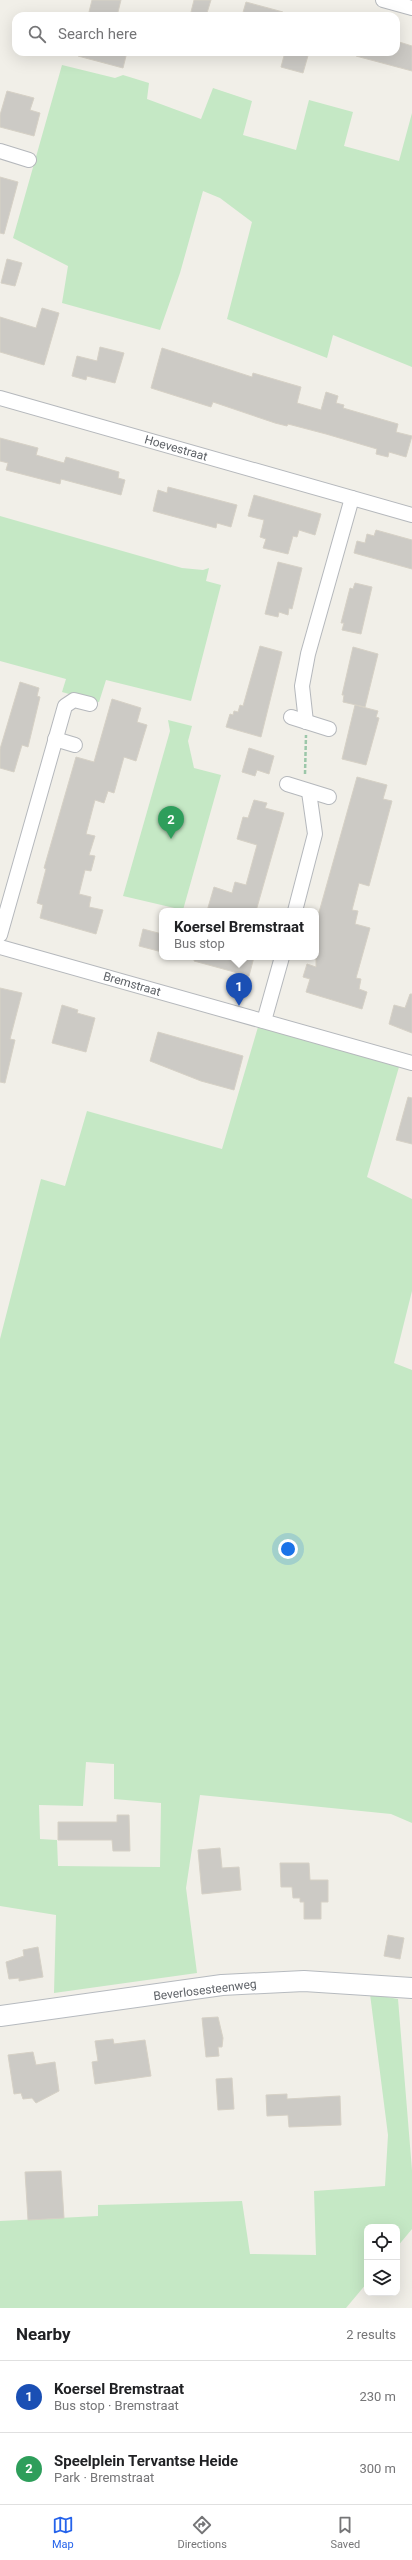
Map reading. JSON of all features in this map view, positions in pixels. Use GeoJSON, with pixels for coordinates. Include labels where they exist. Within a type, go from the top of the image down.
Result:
{"type":"FeatureCollection","features":[{"type":"Feature","properties":{"kind":"street"},"geometry":{"type":"LineString","coordinates":[[382,0],[412,8]]}},
{"type":"Feature","properties":{"kind":"street"},"geometry":{"type":"LineString","coordinates":[[0,151],[29,160]]}},
{"type":"Feature","properties":{"kind":"street","name":"Hoevestraat"},"geometry":{"type":"LineString","coordinates":[[0,398],[412,515]]}},
{"type":"Feature","properties":{"kind":"street"},"geometry":{"type":"LineString","coordinates":[[306,722],[302,686],[308,654],[352,498]]}},
{"type":"Feature","properties":{"kind":"street"},"geometry":{"type":"LineString","coordinates":[[0,936],[65,706],[74,700],[90,704]]}},
{"type":"Feature","properties":{"kind":"street"},"geometry":{"type":"LineString","coordinates":[[291,717],[329,729]]}},
{"type":"Feature","properties":{"kind":"street"},"geometry":{"type":"LineString","coordinates":[[55,739],[75,745]]}},
{"type":"Feature","properties":{"kind":"street"},"geometry":{"type":"LineString","coordinates":[[286,784],[329,797]]}},
{"type":"Feature","properties":{"kind":"street"},"geometry":{"type":"LineString","coordinates":[[296,908],[315,834],[309,792]]}},
{"type":"Feature","properties":{"kind":"street","name":"Bremstraat"},"geometry":{"type":"LineString","coordinates":[[0,948],[412,1063]]}},
{"type":"Feature","properties":{"kind":"street"},"geometry":{"type":"LineString","coordinates":[[264,1021],[281,960]]}},
{"type":"Feature","properties":{"kind":"street","name":"Beverlosesteenweg"},"geometry":{"type":"LineString","coordinates":[[0,2016],[222,1985],[304,1981],[412,1988]]}},
{"type":"Feature","properties":{"kind":"path"},"geometry":{"type":"LineString","coordinates":[[306,722],[305,784],[309,792]]}},
{"type":"Feature","properties":{"kind":"green space"},"geometry":{"type":"Polygon","coordinates":[[[62,65],[115,78],[123,75],[149,83],[147,99],[201,119],[213,88],[252,101],[243,135],[296,150],[309,100],[353,112],[344,146],[399,161],[412,113],[412,367],[333,335],[327,358],[227,319],[252,222],[220,198],[203,191],[180,273],[160,330],[62,303],[68,266],[13,238],[62,65]]]}},
{"type":"Feature","properties":{"kind":"green space"},"geometry":{"type":"Polygon","coordinates":[[[0,516],[182,568],[203,570],[209,568],[206,581],[221,585],[191,701],[106,680],[99,702],[94,701],[62,692],[66,679],[0,661],[0,516]]]}},
{"type":"Feature","properties":{"kind":"green space"},"geometry":{"type":"Polygon","coordinates":[[[168,720],[192,726],[188,741],[194,768],[221,775],[184,908],[174,908],[123,896],[170,731],[168,720]]]}},
{"type":"Feature","properties":{"kind":"green space"},"geometry":{"type":"Polygon","coordinates":[[[258,1027],[399,1067],[367,1177],[412,1199],[412,1291],[394,1363],[412,1370],[412,1823],[391,1814],[200,1795],[186,1888],[197,1973],[54,1993],[56,1915],[0,1906],[0,1339],[41,1179],[65,1186],[87,1111],[222,1149],[258,1027]],[[86,1762],[83,1806],[39,1805],[40,1839],[57,1840],[58,1866],[160,1867],[161,1803],[114,1799],[114,1764],[86,1762]]]}},
{"type":"Feature","properties":{"kind":"green space"},"geometry":{"type":"Polygon","coordinates":[[[370,1994],[398,1999],[412,2170],[412,2229],[400,2243],[400,2224],[364,2224],[364,2287],[346,2308],[0,2308],[0,2221],[98,2216],[98,2205],[242,2201],[250,2254],[316,2255],[314,2191],[385,2186],[388,2135],[370,1994]]]}},
{"type":"Feature","properties":{"kind":"building"},"geometry":{"type":"Polygon","coordinates":[[[92,0],[121,0],[118,12],[89,12],[92,0]]]}},
{"type":"Feature","properties":{"kind":"building"},"geometry":{"type":"Polygon","coordinates":[[[194,0],[211,0],[207,12],[191,12],[194,0]]]}},
{"type":"Feature","properties":{"kind":"building"},"geometry":{"type":"Polygon","coordinates":[[[246,2],[283,12],[243,12],[246,2]]]}},
{"type":"Feature","properties":{"kind":"building"},"geometry":{"type":"Polygon","coordinates":[[[400,42],[412,46],[412,71],[356,56],[400,56],[400,42]]]}},
{"type":"Feature","properties":{"kind":"building"},"geometry":{"type":"Polygon","coordinates":[[[78,56],[126,56],[123,68],[78,56]]]}},
{"type":"Feature","properties":{"kind":"building"},"geometry":{"type":"Polygon","coordinates":[[[284,56],[308,56],[303,73],[281,67],[284,56]]]}},
{"type":"Feature","properties":{"kind":"building"},"geometry":{"type":"Polygon","coordinates":[[[7,91],[34,98],[30,110],[40,113],[34,136],[0,127],[0,115],[7,91]]]}},
{"type":"Feature","properties":{"kind":"building"},"geometry":{"type":"Polygon","coordinates":[[[0,177],[18,182],[4,234],[0,233],[0,177]]]}},
{"type":"Feature","properties":{"kind":"building"},"geometry":{"type":"Polygon","coordinates":[[[7,259],[22,263],[15,286],[1,283],[7,259]]]}},
{"type":"Feature","properties":{"kind":"building"},"geometry":{"type":"Polygon","coordinates":[[[42,308],[59,313],[44,365],[0,352],[0,317],[36,328],[42,308]]]}},
{"type":"Feature","properties":{"kind":"building"},"geometry":{"type":"Polygon","coordinates":[[[100,347],[124,353],[115,383],[87,376],[86,380],[72,376],[77,356],[97,361],[100,347]]]}},
{"type":"Feature","properties":{"kind":"building"},"geometry":{"type":"Polygon","coordinates":[[[162,348],[252,377],[253,373],[301,387],[297,403],[321,410],[326,392],[338,396],[336,403],[344,405],[343,408],[398,424],[396,432],[412,436],[406,457],[389,452],[388,457],[376,454],[377,449],[326,434],[288,424],[287,426],[275,423],[213,402],[211,407],[151,388],[162,348]]]}},
{"type":"Feature","properties":{"kind":"building"},"geometry":{"type":"Polygon","coordinates":[[[0,438],[38,448],[36,455],[64,463],[66,457],[119,472],[118,478],[125,480],[121,495],[61,479],[60,484],[6,470],[8,463],[0,461],[0,438]]]}},
{"type":"Feature","properties":{"kind":"building"},"geometry":{"type":"Polygon","coordinates":[[[168,487],[237,505],[231,527],[217,523],[216,528],[153,511],[158,490],[167,493],[168,487]]]}},
{"type":"Feature","properties":{"kind":"building"},"geometry":{"type":"Polygon","coordinates":[[[254,495],[321,514],[315,535],[299,530],[297,537],[293,536],[288,554],[263,548],[266,539],[260,537],[264,520],[248,516],[254,495]]]}},
{"type":"Feature","properties":{"kind":"building"},"geometry":{"type":"Polygon","coordinates":[[[376,530],[412,540],[412,569],[354,553],[357,541],[365,543],[367,534],[374,536],[376,530]]]}},
{"type":"Feature","properties":{"kind":"building"},"geometry":{"type":"Polygon","coordinates":[[[278,562],[302,568],[292,609],[289,608],[288,615],[279,612],[278,617],[265,614],[278,562]]]}},
{"type":"Feature","properties":{"kind":"building"},"geometry":{"type":"Polygon","coordinates":[[[355,583],[372,587],[361,634],[342,630],[344,623],[341,623],[350,588],[353,589],[355,583]]]}},
{"type":"Feature","properties":{"kind":"building"},"geometry":{"type":"Polygon","coordinates":[[[260,646],[282,652],[261,737],[226,727],[230,714],[233,715],[234,711],[238,712],[240,705],[243,706],[260,646]]]}},
{"type":"Feature","properties":{"kind":"building"},"geometry":{"type":"Polygon","coordinates":[[[353,647],[378,654],[365,707],[343,702],[344,695],[342,695],[353,647]]]}},
{"type":"Feature","properties":{"kind":"building"},"geometry":{"type":"Polygon","coordinates":[[[20,682],[39,688],[37,696],[40,697],[28,747],[22,745],[14,772],[0,768],[0,749],[20,682]]]}},
{"type":"Feature","properties":{"kind":"building"},"geometry":{"type":"Polygon","coordinates":[[[112,699],[141,708],[137,722],[147,725],[136,761],[124,757],[114,793],[108,791],[104,803],[95,800],[86,834],[95,836],[89,855],[95,856],[91,871],[85,870],[79,894],[91,897],[89,907],[103,910],[96,934],[40,918],[43,905],[37,903],[46,869],[44,868],[76,757],[94,762],[112,699]]]}},
{"type":"Feature","properties":{"kind":"building"},"geometry":{"type":"Polygon","coordinates":[[[355,705],[378,711],[376,717],[379,718],[366,765],[342,759],[355,705]]]}},
{"type":"Feature","properties":{"kind":"building"},"geometry":{"type":"Polygon","coordinates":[[[249,748],[274,756],[269,774],[257,770],[255,776],[242,772],[249,748]]]}},
{"type":"Feature","properties":{"kind":"building"},"geometry":{"type":"Polygon","coordinates":[[[357,777],[387,785],[383,799],[392,801],[369,886],[359,883],[352,910],[358,911],[355,924],[370,928],[356,978],[361,979],[359,989],[367,992],[362,1009],[306,992],[310,979],[303,977],[307,964],[316,967],[316,960],[319,960],[319,912],[357,777]]]}},
{"type":"Feature","properties":{"kind":"building"},"geometry":{"type":"Polygon","coordinates":[[[254,800],[267,803],[265,808],[284,813],[257,908],[208,908],[214,887],[232,893],[235,882],[246,885],[257,845],[237,839],[243,817],[248,818],[254,800]]]}},
{"type":"Feature","properties":{"kind":"building"},"geometry":{"type":"Polygon","coordinates":[[[143,929],[159,933],[159,951],[139,946],[143,929]]]}},
{"type":"Feature","properties":{"kind":"building"},"geometry":{"type":"Polygon","coordinates":[[[194,960],[253,960],[249,976],[194,960]]]}},
{"type":"Feature","properties":{"kind":"building"},"geometry":{"type":"Polygon","coordinates":[[[0,988],[22,993],[10,1039],[15,1040],[5,1083],[0,1082],[0,988]]]}},
{"type":"Feature","properties":{"kind":"building"},"geometry":{"type":"Polygon","coordinates":[[[410,994],[412,994],[412,1033],[389,1024],[394,1005],[405,1008],[410,994]]]}},
{"type":"Feature","properties":{"kind":"building"},"geometry":{"type":"Polygon","coordinates":[[[62,1005],[78,1010],[77,1013],[95,1018],[86,1052],[52,1043],[62,1005]]]}},
{"type":"Feature","properties":{"kind":"building"},"geometry":{"type":"Polygon","coordinates":[[[158,1032],[243,1056],[234,1090],[201,1081],[150,1061],[158,1032]]]}},
{"type":"Feature","properties":{"kind":"building"},"geometry":{"type":"Polygon","coordinates":[[[408,1097],[412,1098],[412,1144],[396,1140],[408,1097]]]}},
{"type":"Feature","properties":{"kind":"building"},"geometry":{"type":"Polygon","coordinates":[[[117,1815],[129,1815],[130,1851],[113,1851],[112,1840],[58,1840],[58,1822],[117,1822],[117,1815]]]}},
{"type":"Feature","properties":{"kind":"building"},"geometry":{"type":"Polygon","coordinates":[[[220,1848],[222,1868],[239,1867],[241,1890],[202,1894],[198,1850],[220,1848]]]}},
{"type":"Feature","properties":{"kind":"building"},"geometry":{"type":"Polygon","coordinates":[[[280,1863],[309,1863],[310,1880],[328,1880],[328,1902],[321,1902],[321,1919],[304,1919],[304,1902],[300,1902],[300,1898],[293,1898],[292,1887],[281,1887],[280,1863]]]}},
{"type":"Feature","properties":{"kind":"building"},"geometry":{"type":"Polygon","coordinates":[[[388,1935],[404,1938],[400,1959],[384,1956],[388,1935]]]}},
{"type":"Feature","properties":{"kind":"building"},"geometry":{"type":"Polygon","coordinates":[[[38,1947],[43,1977],[19,1981],[19,1978],[9,1979],[6,1962],[24,1956],[23,1950],[38,1947]]]}},
{"type":"Feature","properties":{"kind":"building"},"geometry":{"type":"Polygon","coordinates":[[[218,2017],[223,2038],[222,2047],[218,2047],[219,2056],[206,2057],[202,2018],[218,2017]]]}},
{"type":"Feature","properties":{"kind":"building"},"geometry":{"type":"Polygon","coordinates":[[[113,2039],[114,2044],[145,2040],[151,2076],[95,2084],[92,2062],[98,2061],[95,2041],[113,2039]]]}},
{"type":"Feature","properties":{"kind":"building"},"geometry":{"type":"Polygon","coordinates":[[[33,2052],[36,2065],[55,2062],[59,2091],[36,2103],[32,2098],[23,2099],[21,2093],[14,2094],[8,2055],[33,2052]]]}},
{"type":"Feature","properties":{"kind":"building"},"geometry":{"type":"Polygon","coordinates":[[[232,2078],[234,2109],[218,2110],[216,2079],[232,2078]]]}},
{"type":"Feature","properties":{"kind":"building"},"geometry":{"type":"Polygon","coordinates":[[[287,2094],[287,2099],[340,2096],[341,2125],[289,2127],[288,2115],[267,2116],[266,2095],[287,2094]]]}},
{"type":"Feature","properties":{"kind":"building"},"geometry":{"type":"Polygon","coordinates":[[[61,2171],[64,2218],[28,2220],[25,2172],[61,2171]]]}},
{"type":"Feature","properties":{"kind":"place","name":"Speelplein Tervantse Heide"},"geometry":{"type":"Point","coordinates":[171,839]}},
{"type":"Feature","properties":{"kind":"place","name":"Koersel Bremstraat"},"geometry":{"type":"Point","coordinates":[239,1006]}}]}
